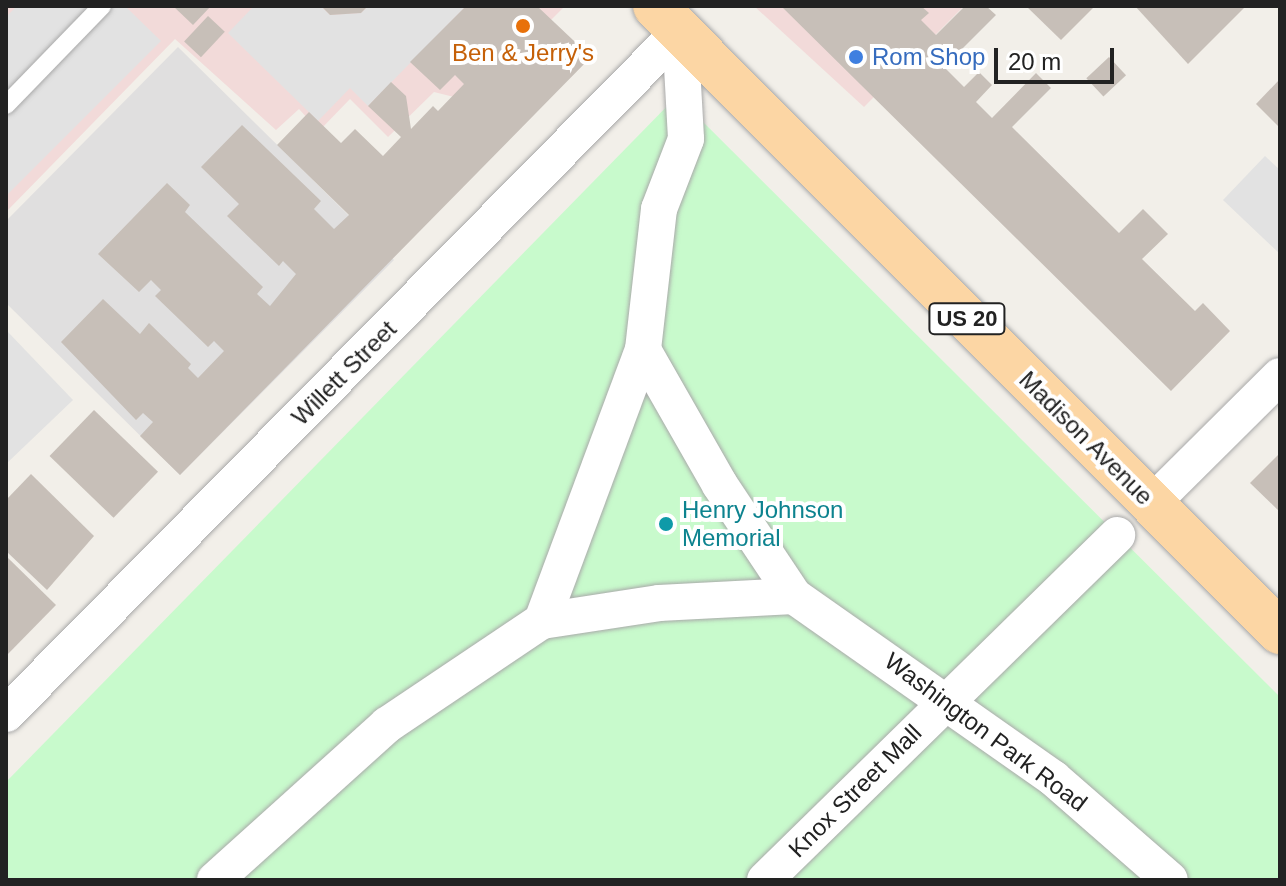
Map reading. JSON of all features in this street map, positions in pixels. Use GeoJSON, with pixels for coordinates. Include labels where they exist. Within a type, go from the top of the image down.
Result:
{"type":"FeatureCollection","features":[{"type":"Feature","properties":{"kind":"main road","name":"Madison Avenue"},"geometry":{"type":"LineString","coordinates":[[668,19],[1280,632]]}},
{"type":"Feature","properties":{"kind":"street"},"geometry":{"type":"LineString","coordinates":[[542,621],[643,350],[659,209],[686,139],[668,19]]}},
{"type":"Feature","properties":{"kind":"street","name":"Willett Street"},"geometry":{"type":"LineString","coordinates":[[6,714],[668,19]]}},
{"type":"Feature","properties":{"kind":"street","name":"Washington Park Road"},"geometry":{"type":"LineString","coordinates":[[643,350],[720,485],[794,596],[1053,778],[1170,880]]}},
{"type":"Feature","properties":{"kind":"street"},"geometry":{"type":"LineString","coordinates":[[1152,503],[1280,376]]}},
{"type":"Feature","properties":{"kind":"street","name":"Knox Street Mall"},"geometry":{"type":"LineString","coordinates":[[765,880],[1117,535]]}},
{"type":"Feature","properties":{"kind":"street"},"geometry":{"type":"LineString","coordinates":[[215,880],[387,725],[542,621],[659,603],[794,596]]}},
{"type":"Feature","properties":{"kind":"lane"},"geometry":{"type":"LineString","coordinates":[[6,105],[102,6]]}},
{"type":"Feature","properties":{"kind":"shaded area"},"geometry":{"type":"Polygon","coordinates":[[[6,6],[565,6],[470,101],[434,92],[388,137],[350,99],[319,131],[299,109],[276,130],[175,39],[6,212],[6,6]]]}},
{"type":"Feature","properties":{"kind":"shaded area"},"geometry":{"type":"Polygon","coordinates":[[[17,6],[125,6],[161,41],[6,196],[6,17],[17,6]]]}},
{"type":"Feature","properties":{"kind":"shaded area"},"geometry":{"type":"Polygon","coordinates":[[[254,6],[321,6],[330,15],[361,13],[368,6],[466,6],[368,106],[350,88],[318,121],[228,33],[254,6]]]}},
{"type":"Feature","properties":{"kind":"shaded area"},"geometry":{"type":"Polygon","coordinates":[[[754,6],[964,6],[864,107],[754,6]]]}},
{"type":"Feature","properties":{"kind":"shaded area"},"geometry":{"type":"Polygon","coordinates":[[[178,47],[394,260],[180,475],[6,303],[6,221],[178,47]]]}},
{"type":"Feature","properties":{"kind":"shaded area"},"geometry":{"type":"Polygon","coordinates":[[[1265,156],[1280,170],[1280,254],[1223,200],[1265,156]]]}},
{"type":"Feature","properties":{"kind":"shaded area"},"geometry":{"type":"Polygon","coordinates":[[[6,332],[73,400],[6,464],[6,332]]]}},
{"type":"Feature","properties":{"kind":"green space"},"geometry":{"type":"Polygon","coordinates":[[[677,96],[1280,697],[1280,880],[6,880],[6,782],[677,96]]]}},
{"type":"Feature","properties":{"kind":"building"},"geometry":{"type":"Polygon","coordinates":[[[173,6],[211,6],[193,25],[173,6]]]}},
{"type":"Feature","properties":{"kind":"building"},"geometry":{"type":"Polygon","coordinates":[[[321,6],[368,6],[361,13],[330,15],[321,6]]]}},
{"type":"Feature","properties":{"kind":"building"},"geometry":{"type":"Polygon","coordinates":[[[466,6],[537,6],[591,57],[180,475],[140,436],[153,422],[143,413],[136,420],[61,342],[103,299],[140,334],[149,323],[191,364],[188,368],[198,378],[224,351],[214,341],[208,347],[155,296],[161,290],[151,280],[139,292],[98,254],[167,183],[190,205],[185,212],[263,287],[257,294],[270,306],[296,274],[283,261],[279,266],[227,216],[239,204],[201,167],[242,125],[321,201],[314,209],[334,229],[349,215],[277,145],[309,112],[341,143],[355,129],[383,156],[401,137],[368,106],[391,82],[406,96],[411,129],[433,106],[438,111],[464,84],[455,75],[440,90],[410,62],[466,6]]]}},
{"type":"Feature","properties":{"kind":"building"},"geometry":{"type":"Polygon","coordinates":[[[781,6],[921,6],[929,13],[921,20],[936,35],[965,6],[986,6],[996,15],[944,67],[964,87],[979,72],[992,85],[976,102],[992,118],[1036,73],[1051,88],[1012,127],[1119,233],[1143,209],[1168,234],[1142,259],[1195,311],[1203,303],[1230,331],[1171,391],[781,6]]]}},
{"type":"Feature","properties":{"kind":"building"},"geometry":{"type":"Polygon","coordinates":[[[1026,6],[1095,6],[1061,40],[1026,6]]]}},
{"type":"Feature","properties":{"kind":"building"},"geometry":{"type":"Polygon","coordinates":[[[1135,6],[1246,6],[1188,64],[1135,6]]]}},
{"type":"Feature","properties":{"kind":"building"},"geometry":{"type":"Polygon","coordinates":[[[208,16],[225,32],[201,57],[184,42],[208,16]]]}},
{"type":"Feature","properties":{"kind":"building"},"geometry":{"type":"Polygon","coordinates":[[[1109,57],[1126,75],[1103,96],[1086,78],[1109,57]]]}},
{"type":"Feature","properties":{"kind":"building"},"geometry":{"type":"Polygon","coordinates":[[[1280,79],[1280,128],[1256,104],[1280,79]]]}},
{"type":"Feature","properties":{"kind":"building"},"geometry":{"type":"Polygon","coordinates":[[[94,410],[158,472],[114,518],[50,456],[94,410]]]}},
{"type":"Feature","properties":{"kind":"building"},"geometry":{"type":"Polygon","coordinates":[[[1280,453],[1280,512],[1250,483],[1280,453]]]}},
{"type":"Feature","properties":{"kind":"building"},"geometry":{"type":"Polygon","coordinates":[[[31,474],[94,536],[47,590],[6,551],[6,500],[31,474]]]}},
{"type":"Feature","properties":{"kind":"building"},"geometry":{"type":"Polygon","coordinates":[[[6,556],[56,605],[6,656],[6,556]]]}},
{"type":"Feature","properties":{"kind":"place","name":"Ben & Jerry's"},"geometry":{"type":"Point","coordinates":[523,26]}},
{"type":"Feature","properties":{"kind":"place","name":"Rom Shop"},"geometry":{"type":"Point","coordinates":[856,57]}},
{"type":"Feature","properties":{"kind":"place","name":"Henry Johnson Memorial"},"geometry":{"type":"Point","coordinates":[666,524]}}]}
